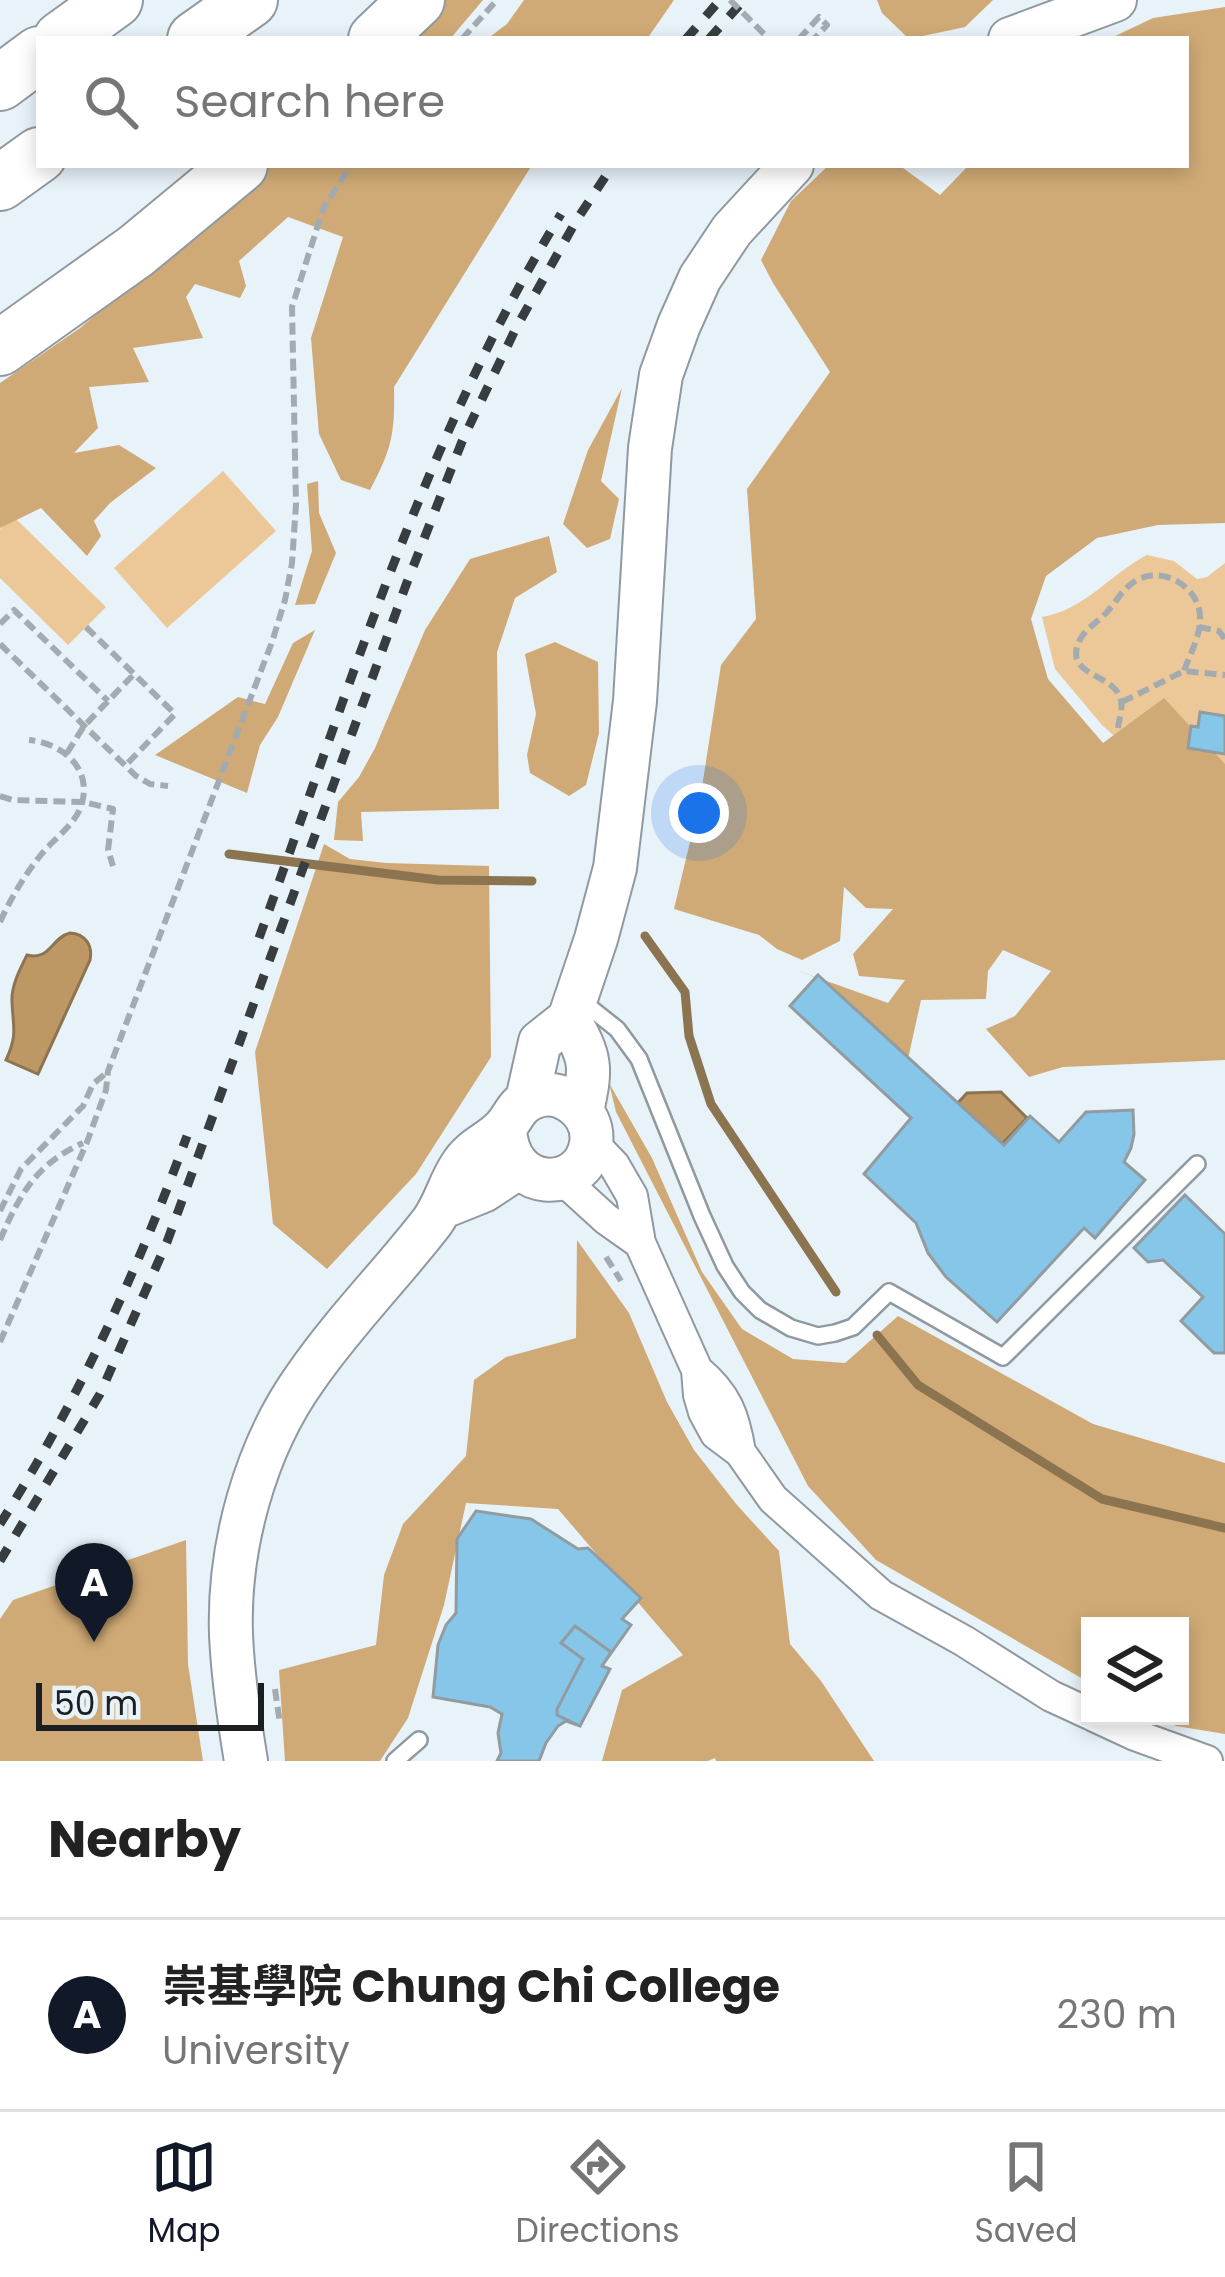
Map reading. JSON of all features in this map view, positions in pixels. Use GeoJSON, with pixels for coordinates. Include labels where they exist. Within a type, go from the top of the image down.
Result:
{"type":"FeatureCollection","features":[{"type":"Feature","properties":{"kind":"highway"},"geometry":{"type":"LineString","coordinates":[[65,36],[115,0]]}},
{"type":"Feature","properties":{"kind":"highway"},"geometry":{"type":"LineString","coordinates":[[199,36],[250,0]]}},
{"type":"Feature","properties":{"kind":"highway"},"geometry":{"type":"LineString","coordinates":[[379,36],[417,0]]}},
{"type":"Feature","properties":{"kind":"highway"},"geometry":{"type":"LineString","coordinates":[[0,83],[36,56]]}},
{"type":"Feature","properties":{"kind":"highway"},"geometry":{"type":"LineString","coordinates":[[0,184],[36,157]]}},
{"type":"Feature","properties":{"kind":"highway"},"geometry":{"type":"LineString","coordinates":[[0,348],[136,251],[236,168]]}},
{"type":"Feature","properties":{"kind":"main road"},"geometry":{"type":"LineString","coordinates":[[1018,36],[1115,0]]}},
{"type":"Feature","properties":{"kind":"main road"},"geometry":{"type":"LineString","coordinates":[[573,1008],[588,1054],[587,1127],[581,1164],[561,1178],[539,1179],[517,1132],[540,1042],[573,1008],[615,868],[635,701],[650,448],[661,375],[700,278],[732,230],[789,168]]}},
{"type":"Feature","properties":{"kind":"main road"},"geometry":{"type":"LineString","coordinates":[[264,1751],[235,1693],[231,1631],[241,1532],[276,1428],[304,1379],[443,1207],[483,1191],[544,1094],[572,1102],[587,1127]]}},
{"type":"Feature","properties":{"kind":"street"},"geometry":{"type":"LineString","coordinates":[[587,1127],[632,1196],[640,1244],[697,1370],[719,1388],[735,1424],[740,1452],[773,1499],[881,1595],[1081,1710]]}},
{"type":"Feature","properties":{"kind":"street"},"geometry":{"type":"LineString","coordinates":[[561,1178],[640,1244]]}},
{"type":"Feature","properties":{"kind":"street"},"geometry":{"type":"LineString","coordinates":[[1114,1725],[1208,1761]]}},
{"type":"Feature","properties":{"kind":"lane"},"geometry":{"type":"LineString","coordinates":[[573,1008],[617,1029],[639,1059],[702,1216],[742,1292],[760,1310],[791,1328],[818,1336],[853,1327],[889,1292],[1003,1357],[1197,1164]]}},
{"type":"Feature","properties":{"kind":"lane"},"geometry":{"type":"LineString","coordinates":[[395,1761],[419,1740]]}},
{"type":"Feature","properties":{"kind":"path"},"geometry":{"type":"LineString","coordinates":[[464,36],[496,0]]}},
{"type":"Feature","properties":{"kind":"path"},"geometry":{"type":"LineString","coordinates":[[730,0],[766,36]]}},
{"type":"Feature","properties":{"kind":"path"},"geometry":{"type":"LineString","coordinates":[[802,36],[819,17],[827,25],[817,36]]}},
{"type":"Feature","properties":{"kind":"path"},"geometry":{"type":"LineString","coordinates":[[0,1342],[106,1090],[108,1071],[285,600],[296,504],[292,308],[323,208],[350,168]]}},
{"type":"Feature","properties":{"kind":"path"},"geometry":{"type":"LineString","coordinates":[[1118,728],[1123,702],[1115,688],[1085,672],[1076,660],[1077,646],[1132,582],[1144,576],[1157,574],[1195,595],[1201,613],[1199,627],[1184,671]]}},
{"type":"Feature","properties":{"kind":"path"},"geometry":{"type":"LineString","coordinates":[[0,624],[14,610],[108,701]]}},
{"type":"Feature","properties":{"kind":"path"},"geometry":{"type":"LineString","coordinates":[[86,627],[175,714],[124,766]]}},
{"type":"Feature","properties":{"kind":"path"},"geometry":{"type":"LineString","coordinates":[[1199,627],[1219,631],[1225,639]]}},
{"type":"Feature","properties":{"kind":"path"},"geometry":{"type":"LineString","coordinates":[[0,644],[124,766],[149,784],[168,786]]}},
{"type":"Feature","properties":{"kind":"path"},"geometry":{"type":"LineString","coordinates":[[1123,702],[1184,671],[1225,675]]}},
{"type":"Feature","properties":{"kind":"path"},"geometry":{"type":"LineString","coordinates":[[67,752],[84,726],[134,674]]}},
{"type":"Feature","properties":{"kind":"path"},"geometry":{"type":"LineString","coordinates":[[0,922],[21,882],[75,819],[82,802],[84,783],[67,752],[46,741],[29,740]]}},
{"type":"Feature","properties":{"kind":"path"},"geometry":{"type":"LineString","coordinates":[[0,796],[112,808],[108,850],[112,866]]}},
{"type":"Feature","properties":{"kind":"path"},"geometry":{"type":"LineString","coordinates":[[0,1211],[20,1168],[83,1106],[93,1084],[108,1071]]}},
{"type":"Feature","properties":{"kind":"path"},"geometry":{"type":"LineString","coordinates":[[0,1240],[28,1185],[49,1163],[86,1142]]}},
{"type":"Feature","properties":{"kind":"path"},"geometry":{"type":"LineString","coordinates":[[264,1751],[274,1682]]}},
{"type":"Feature","properties":{"kind":"shaded area"},"geometry":{"type":"Polygon","coordinates":[[[407,0],[483,0],[453,36],[372,36],[407,0]]]}},
{"type":"Feature","properties":{"kind":"shaded area"},"geometry":{"type":"Polygon","coordinates":[[[524,0],[674,0],[649,36],[491,36],[507,24],[524,0]]]}},
{"type":"Feature","properties":{"kind":"shaded area"},"geometry":{"type":"Polygon","coordinates":[[[877,0],[993,0],[965,27],[923,36],[906,36],[882,13],[877,0]]]}},
{"type":"Feature","properties":{"kind":"shaded area"},"geometry":{"type":"Polygon","coordinates":[[[1225,7],[1225,523],[1158,525],[1097,538],[1046,576],[1031,619],[1048,679],[1103,743],[1164,698],[1225,764],[1225,1060],[1063,1067],[1029,1077],[986,1029],[1015,1016],[1051,971],[1003,950],[988,971],[986,999],[921,1000],[908,1059],[835,998],[828,982],[796,970],[888,1003],[905,980],[859,976],[853,954],[893,909],[866,908],[844,887],[840,941],[802,960],[759,935],[674,909],[700,800],[721,665],[756,619],[747,489],[830,372],[761,260],[791,201],[826,168],[903,168],[940,195],[966,168],[1189,168],[1189,36],[1115,36],[1153,18],[1225,7]]]}},
{"type":"Feature","properties":{"kind":"shaded area"},"geometry":{"type":"Polygon","coordinates":[[[240,168],[530,168],[394,387],[391,440],[370,490],[341,480],[319,434],[311,338],[343,237],[288,217],[239,261],[246,286],[240,298],[195,284],[186,297],[203,338],[133,348],[149,382],[89,387],[98,428],[74,453],[119,445],[156,468],[94,521],[101,536],[87,556],[41,508],[0,528],[0,383],[80,328],[200,227],[221,216],[240,168]]]}},
{"type":"Feature","properties":{"kind":"shaded area"},"geometry":{"type":"Polygon","coordinates":[[[622,388],[601,481],[619,499],[610,539],[587,548],[563,524],[588,450],[622,388]]]}},
{"type":"Feature","properties":{"kind":"shaded area"},"geometry":{"type":"Polygon","coordinates":[[[223,471],[276,531],[167,628],[114,568],[223,471]]]}},
{"type":"Feature","properties":{"kind":"shaded area"},"geometry":{"type":"Polygon","coordinates":[[[318,481],[319,513],[336,553],[315,604],[295,605],[312,551],[307,484],[318,481]]]}},
{"type":"Feature","properties":{"kind":"shaded area"},"geometry":{"type":"Polygon","coordinates":[[[13,516],[106,607],[68,645],[0,578],[0,529],[13,516]]]}},
{"type":"Feature","properties":{"kind":"shaded area"},"geometry":{"type":"Polygon","coordinates":[[[549,536],[557,572],[515,598],[497,652],[499,809],[361,812],[363,841],[334,840],[338,802],[375,748],[425,630],[470,559],[549,536]]]}},
{"type":"Feature","properties":{"kind":"shaded area"},"geometry":{"type":"Polygon","coordinates":[[[1147,555],[1174,561],[1197,579],[1225,563],[1225,786],[1220,791],[1113,735],[1055,669],[1042,617],[1071,607],[1147,555]]]}},
{"type":"Feature","properties":{"kind":"shaded area"},"geometry":{"type":"Polygon","coordinates":[[[315,630],[278,717],[260,745],[247,793],[155,755],[238,697],[265,704],[293,643],[315,630]]]}},
{"type":"Feature","properties":{"kind":"shaded area"},"geometry":{"type":"Polygon","coordinates":[[[555,642],[598,662],[599,733],[586,785],[569,796],[530,773],[527,755],[536,714],[525,654],[555,642]]]}},
{"type":"Feature","properties":{"kind":"shaded area"},"geometry":{"type":"Polygon","coordinates":[[[324,844],[350,859],[489,866],[491,1057],[416,1174],[327,1269],[273,1224],[255,1052],[324,844]]]}},
{"type":"Feature","properties":{"kind":"shaded area"},"geometry":{"type":"Polygon","coordinates":[[[70,933],[87,941],[90,960],[38,1074],[6,1060],[13,1037],[13,990],[27,955],[41,955],[70,933]]]}},
{"type":"Feature","properties":{"kind":"shaded area"},"geometry":{"type":"Polygon","coordinates":[[[609,1083],[652,1158],[702,1272],[742,1329],[793,1359],[845,1363],[898,1316],[1093,1424],[1225,1463],[1225,1734],[1174,1725],[1189,1725],[1189,1617],[1081,1617],[1081,1678],[876,1560],[808,1486],[616,1112],[609,1083]]]}},
{"type":"Feature","properties":{"kind":"shaded area"},"geometry":{"type":"Polygon","coordinates":[[[1001,1092],[1027,1118],[997,1149],[954,1107],[967,1093],[1001,1092]]]}},
{"type":"Feature","properties":{"kind":"shaded area"},"geometry":{"type":"Polygon","coordinates":[[[577,1240],[629,1313],[667,1402],[694,1450],[779,1551],[790,1644],[821,1681],[874,1761],[602,1761],[622,1690],[683,1655],[558,1509],[466,1503],[444,1605],[408,1718],[380,1761],[285,1761],[279,1670],[376,1645],[384,1575],[403,1524],[466,1456],[474,1380],[506,1357],[576,1338],[577,1240]]]}},
{"type":"Feature","properties":{"kind":"shaded area"},"geometry":{"type":"Polygon","coordinates":[[[186,1540],[188,1664],[203,1761],[0,1761],[0,1619],[13,1600],[186,1540]]]}},
{"type":"Feature","properties":{"kind":"building"},"geometry":{"type":"Polygon","coordinates":[[[1200,712],[1225,716],[1225,754],[1188,748],[1191,726],[1198,727],[1200,712]]]}},
{"type":"Feature","properties":{"kind":"building"},"geometry":{"type":"Polygon","coordinates":[[[818,975],[1004,1145],[1030,1116],[1059,1142],[1086,1112],[1133,1110],[1134,1134],[1124,1162],[1145,1180],[1095,1238],[1084,1228],[997,1322],[946,1277],[928,1253],[916,1223],[864,1174],[911,1118],[790,1006],[818,975]]]}},
{"type":"Feature","properties":{"kind":"building"},"geometry":{"type":"Polygon","coordinates":[[[1185,1195],[1225,1234],[1225,1353],[1214,1353],[1181,1321],[1203,1297],[1163,1260],[1148,1262],[1134,1248],[1185,1195]]]}},
{"type":"Feature","properties":{"kind":"building"},"geometry":{"type":"Polygon","coordinates":[[[476,1511],[531,1519],[578,1549],[588,1548],[641,1598],[622,1619],[631,1625],[602,1666],[610,1669],[580,1726],[566,1721],[558,1726],[539,1761],[497,1761],[502,1714],[490,1707],[433,1697],[438,1645],[456,1613],[457,1539],[476,1511]]]}},
{"type":"Feature","properties":{"kind":"building"},"geometry":{"type":"Polygon","coordinates":[[[575,1626],[611,1652],[602,1666],[610,1669],[580,1726],[557,1715],[583,1659],[561,1643],[575,1626]]]}},
{"type":"Feature","properties":{"kind":"waterway"},"geometry":{"type":"LineString","coordinates":[[229,854],[438,880],[532,881]]}},
{"type":"Feature","properties":{"kind":"waterway"},"geometry":{"type":"LineString","coordinates":[[645,936],[685,992],[689,1036],[711,1104],[836,1292]]}},
{"type":"Feature","properties":{"kind":"waterway"},"geometry":{"type":"LineString","coordinates":[[877,1335],[918,1385],[1102,1499],[1225,1528]]}},
{"type":"Feature","properties":{"kind":"railway"},"geometry":{"type":"LineString","coordinates":[[689,36],[720,0]]}},
{"type":"Feature","properties":{"kind":"railway"},"geometry":{"type":"LineString","coordinates":[[712,36],[744,0]]}},
{"type":"Feature","properties":{"kind":"railway"},"geometry":{"type":"LineString","coordinates":[[0,1561],[100,1394],[167,1242],[463,439],[516,328],[611,168]]}},
{"type":"Feature","properties":{"kind":"railway"},"geometry":{"type":"LineString","coordinates":[[259,938],[429,477],[512,299],[561,214]]}},
{"type":"Feature","properties":{"kind":"railway"},"geometry":{"type":"LineString","coordinates":[[0,1524],[104,1335],[187,1136]]}},
{"type":"Feature","properties":{"kind":"place","name":"崇基學院 Chung Chi College"},"geometry":{"type":"Point","coordinates":[94,1642]}}]}
